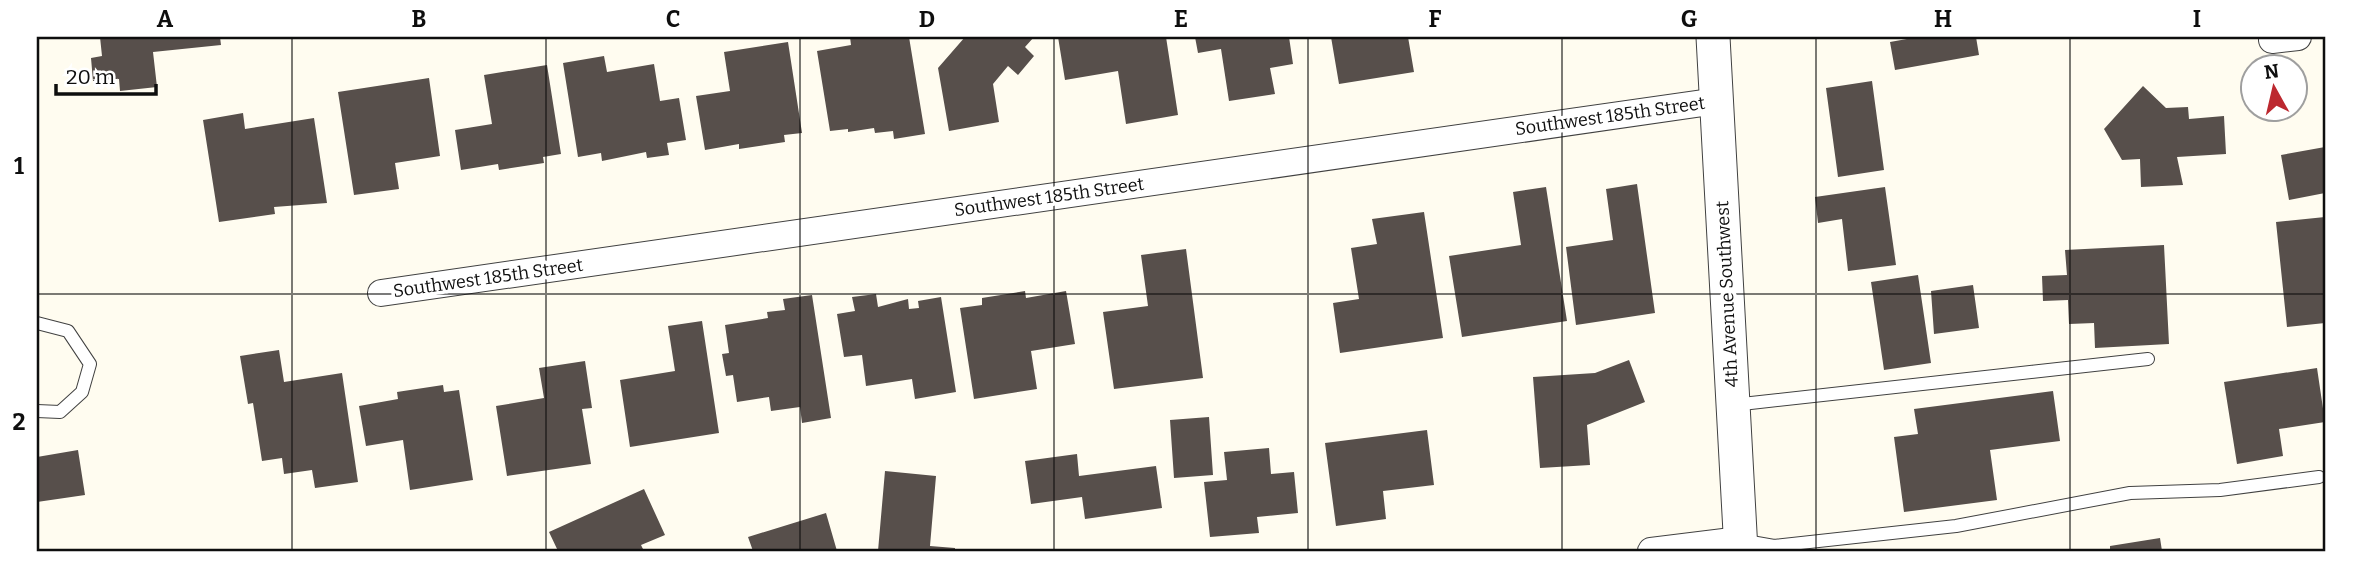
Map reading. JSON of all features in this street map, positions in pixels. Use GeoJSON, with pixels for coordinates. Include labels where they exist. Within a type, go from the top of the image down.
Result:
{"type":"FeatureCollection","features":[{"type":"Feature","properties":{"kind":"street","name":"4th Avenue Southwest"},"geometry":{"type":"LineString","coordinates":[[1713,37],[1740,546]]}},
{"type":"Feature","properties":{"kind":"street"},"geometry":{"type":"LineString","coordinates":[[2272,40],[2298,37]]}},
{"type":"Feature","properties":{"kind":"street","name":"Southwest 185th Street"},"geometry":{"type":"LineString","coordinates":[[381,293],[1717,101]]}},
{"type":"Feature","properties":{"kind":"street"},"geometry":{"type":"LineString","coordinates":[[1651,551],[1740,546]]}},
{"type":"Feature","properties":{"kind":"lane"},"geometry":{"type":"LineString","coordinates":[[37,323],[68,331],[90,364],[82,392],[60,412],[37,411]]}},
{"type":"Feature","properties":{"kind":"lane"},"geometry":{"type":"LineString","coordinates":[[1733,405],[2148,359]]}},
{"type":"Feature","properties":{"kind":"lane"},"geometry":{"type":"LineString","coordinates":[[1740,546],[1774,546],[1956,526],[2130,493],[2220,490],[2319,477]]}},
{"type":"Feature","properties":{"kind":"building"},"geometry":{"type":"Polygon","coordinates":[[[100,37],[220,37],[221,45],[153,52],[157,87],[120,91],[119,79],[93,81],[91,58],[102,56],[100,37]]]}},
{"type":"Feature","properties":{"kind":"building"},"geometry":{"type":"Polygon","coordinates":[[[850,37],[909,37],[925,134],[894,139],[893,131],[875,133],[874,128],[848,132],[848,129],[830,131],[817,51],[851,45],[850,37]]]}},
{"type":"Feature","properties":{"kind":"building"},"geometry":{"type":"Polygon","coordinates":[[[965,37],[1034,37],[1025,47],[1034,56],[1018,75],[1008,66],[993,84],[999,122],[949,131],[938,68],[965,37]]]}},
{"type":"Feature","properties":{"kind":"building"},"geometry":{"type":"Polygon","coordinates":[[[1058,37],[1166,37],[1178,115],[1126,124],[1118,71],[1065,80],[1058,37]]]}},
{"type":"Feature","properties":{"kind":"building"},"geometry":{"type":"Polygon","coordinates":[[[1195,37],[1289,37],[1293,64],[1270,68],[1275,94],[1229,101],[1221,49],[1198,53],[1195,37]]]}},
{"type":"Feature","properties":{"kind":"building"},"geometry":{"type":"Polygon","coordinates":[[[1331,37],[1408,37],[1414,72],[1339,84],[1331,37]]]}},
{"type":"Feature","properties":{"kind":"building"},"geometry":{"type":"Polygon","coordinates":[[[1918,37],[1976,37],[1979,55],[1895,70],[1890,42],[1918,37]]]}},
{"type":"Feature","properties":{"kind":"building"},"geometry":{"type":"Polygon","coordinates":[[[788,42],[802,133],[784,135],[785,142],[739,149],[739,144],[705,150],[696,96],[730,91],[724,52],[788,42]]]}},
{"type":"Feature","properties":{"kind":"building"},"geometry":{"type":"Polygon","coordinates":[[[604,56],[607,72],[654,64],[660,101],[679,98],[686,140],[667,143],[669,155],[647,158],[646,152],[602,161],[601,153],[578,157],[563,63],[604,56]]]}},
{"type":"Feature","properties":{"kind":"building"},"geometry":{"type":"Polygon","coordinates":[[[547,65],[561,154],[543,157],[544,163],[499,170],[498,164],[461,170],[455,130],[492,124],[484,75],[547,65]]]}},
{"type":"Feature","properties":{"kind":"building"},"geometry":{"type":"Polygon","coordinates":[[[429,78],[440,156],[395,163],[399,189],[354,195],[338,92],[429,78]]]}},
{"type":"Feature","properties":{"kind":"building"},"geometry":{"type":"Polygon","coordinates":[[[1872,81],[1884,170],[1838,177],[1826,88],[1872,81]]]}},
{"type":"Feature","properties":{"kind":"building"},"geometry":{"type":"Polygon","coordinates":[[[2143,86],[2166,108],[2188,107],[2189,119],[2224,116],[2226,154],[2177,157],[2183,185],[2141,187],[2140,159],[2122,160],[2104,129],[2143,86]]]}},
{"type":"Feature","properties":{"kind":"building"},"geometry":{"type":"Polygon","coordinates":[[[243,113],[245,129],[314,118],[327,203],[274,207],[275,214],[219,222],[203,120],[243,113]]]}},
{"type":"Feature","properties":{"kind":"building"},"geometry":{"type":"Polygon","coordinates":[[[2325,147],[2325,193],[2289,200],[2281,155],[2325,147]]]}},
{"type":"Feature","properties":{"kind":"building"},"geometry":{"type":"Polygon","coordinates":[[[1637,184],[1655,313],[1576,325],[1566,247],[1613,240],[1606,189],[1637,184]]]}},
{"type":"Feature","properties":{"kind":"building"},"geometry":{"type":"Polygon","coordinates":[[[1546,187],[1567,321],[1462,337],[1449,256],[1521,245],[1513,192],[1546,187]]]}},
{"type":"Feature","properties":{"kind":"building"},"geometry":{"type":"Polygon","coordinates":[[[1885,187],[1896,265],[1848,271],[1842,219],[1818,223],[1815,197],[1885,187]]]}},
{"type":"Feature","properties":{"kind":"building"},"geometry":{"type":"Polygon","coordinates":[[[1424,212],[1443,338],[1340,353],[1333,303],[1359,299],[1351,248],[1377,244],[1372,219],[1424,212]]]}},
{"type":"Feature","properties":{"kind":"building"},"geometry":{"type":"Polygon","coordinates":[[[2325,217],[2325,323],[2287,327],[2276,222],[2325,217]]]}},
{"type":"Feature","properties":{"kind":"building"},"geometry":{"type":"Polygon","coordinates":[[[2164,245],[2169,344],[2095,348],[2094,323],[2069,324],[2068,300],[2043,301],[2042,276],[2067,275],[2065,250],[2164,245]]]}},
{"type":"Feature","properties":{"kind":"building"},"geometry":{"type":"Polygon","coordinates":[[[1186,249],[1203,378],[1114,389],[1103,312],[1148,306],[1141,255],[1186,249]]]}},
{"type":"Feature","properties":{"kind":"building"},"geometry":{"type":"Polygon","coordinates":[[[1918,275],[1931,363],[1884,370],[1871,282],[1918,275]]]}},
{"type":"Feature","properties":{"kind":"building"},"geometry":{"type":"Polygon","coordinates":[[[1973,285],[1979,328],[1934,334],[1931,291],[1973,285]]]}},
{"type":"Feature","properties":{"kind":"building"},"geometry":{"type":"Polygon","coordinates":[[[1025,291],[1026,298],[1066,291],[1075,344],[1031,351],[1037,389],[974,399],[960,308],[982,305],[982,298],[1025,291]]]}},
{"type":"Feature","properties":{"kind":"building"},"geometry":{"type":"Polygon","coordinates":[[[876,294],[878,307],[908,299],[909,309],[919,308],[918,301],[941,297],[956,392],[915,399],[912,379],[866,386],[862,355],[844,357],[837,314],[855,311],[852,297],[876,294]]]}},
{"type":"Feature","properties":{"kind":"building"},"geometry":{"type":"Polygon","coordinates":[[[812,295],[831,418],[802,423],[800,407],[771,411],[769,397],[737,402],[733,375],[726,376],[722,354],[729,353],[725,325],[768,318],[767,312],[785,310],[783,299],[812,295]]]}},
{"type":"Feature","properties":{"kind":"building"},"geometry":{"type":"Polygon","coordinates":[[[702,321],[719,433],[630,447],[620,380],[675,371],[668,326],[702,321]]]}},
{"type":"Feature","properties":{"kind":"building"},"geometry":{"type":"Polygon","coordinates":[[[279,350],[284,382],[342,373],[358,482],[315,488],[312,470],[284,474],[282,458],[262,461],[253,403],[248,404],[240,356],[279,350]]]}},
{"type":"Feature","properties":{"kind":"building"},"geometry":{"type":"Polygon","coordinates":[[[1629,360],[1645,402],[1587,425],[1590,465],[1540,468],[1533,377],[1595,373],[1629,360]]]}},
{"type":"Feature","properties":{"kind":"building"},"geometry":{"type":"Polygon","coordinates":[[[585,361],[592,408],[582,409],[591,464],[507,476],[496,406],[544,398],[539,368],[585,361]]]}},
{"type":"Feature","properties":{"kind":"building"},"geometry":{"type":"Polygon","coordinates":[[[2317,368],[2325,422],[2279,429],[2283,456],[2237,464],[2224,382],[2317,368]]]}},
{"type":"Feature","properties":{"kind":"building"},"geometry":{"type":"Polygon","coordinates":[[[443,385],[444,392],[459,390],[473,480],[410,490],[403,440],[366,446],[359,406],[398,399],[397,392],[443,385]]]}},
{"type":"Feature","properties":{"kind":"building"},"geometry":{"type":"Polygon","coordinates":[[[2053,391],[2060,441],[1990,450],[1997,500],[1904,512],[1894,437],[1918,434],[1914,409],[2053,391]]]}},
{"type":"Feature","properties":{"kind":"building"},"geometry":{"type":"Polygon","coordinates":[[[1209,417],[1213,475],[1174,478],[1170,420],[1209,417]]]}},
{"type":"Feature","properties":{"kind":"building"},"geometry":{"type":"Polygon","coordinates":[[[1427,430],[1434,485],[1383,491],[1386,519],[1336,526],[1325,443],[1427,430]]]}},
{"type":"Feature","properties":{"kind":"building"},"geometry":{"type":"Polygon","coordinates":[[[1269,448],[1271,474],[1294,472],[1298,513],[1257,517],[1259,533],[1210,537],[1204,482],[1227,480],[1224,452],[1269,448]]]}},
{"type":"Feature","properties":{"kind":"building"},"geometry":{"type":"Polygon","coordinates":[[[78,450],[85,495],[37,502],[37,457],[78,450]]]}},
{"type":"Feature","properties":{"kind":"building"},"geometry":{"type":"Polygon","coordinates":[[[1077,454],[1079,476],[1156,466],[1162,508],[1085,519],[1082,497],[1031,504],[1025,461],[1077,454]]]}},
{"type":"Feature","properties":{"kind":"building"},"geometry":{"type":"Polygon","coordinates":[[[885,471],[936,476],[930,546],[955,548],[955,551],[878,551],[885,471]]]}},
{"type":"Feature","properties":{"kind":"building"},"geometry":{"type":"Polygon","coordinates":[[[644,489],[665,535],[641,545],[644,551],[558,551],[549,532],[644,489]]]}},
{"type":"Feature","properties":{"kind":"building"},"geometry":{"type":"Polygon","coordinates":[[[826,513],[837,551],[753,551],[748,537],[826,513]]]}},
{"type":"Feature","properties":{"kind":"building"},"geometry":{"type":"Polygon","coordinates":[[[2160,538],[2162,551],[2110,551],[2110,546],[2160,538]]]}}]}
